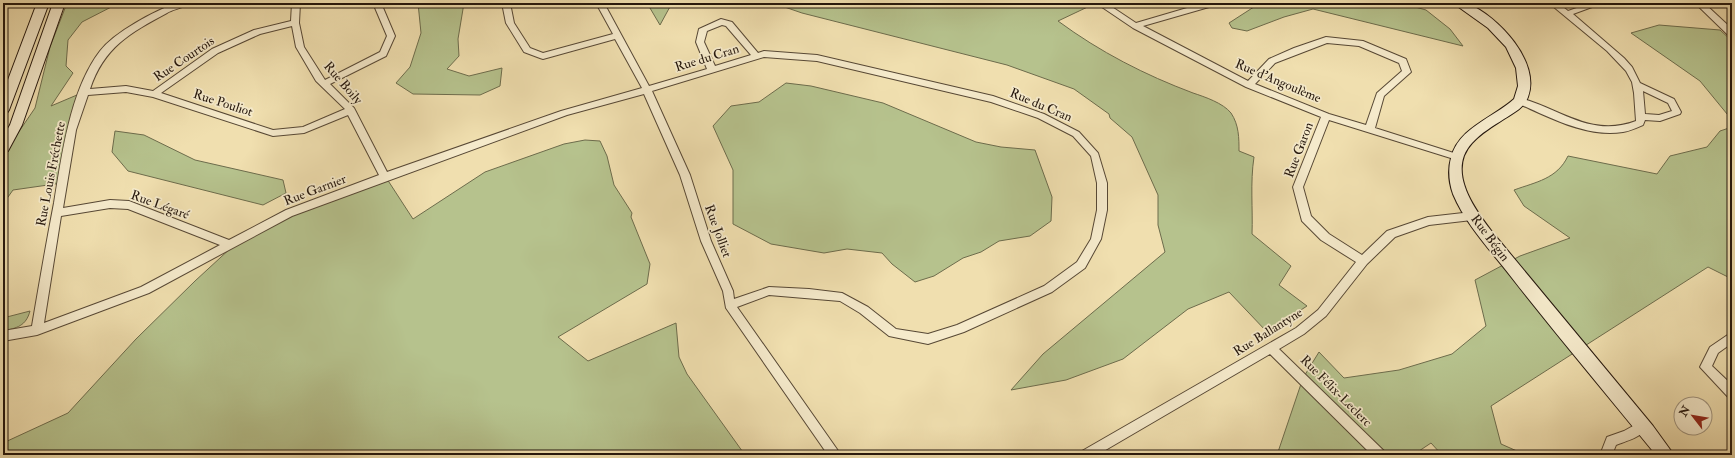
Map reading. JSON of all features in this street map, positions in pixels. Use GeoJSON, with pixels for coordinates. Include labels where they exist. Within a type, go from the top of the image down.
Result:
{"type":"FeatureCollection","features":[{"type":"Feature","properties":{"kind":"street"},"geometry":{"type":"LineString","coordinates":[[3,110],[43,3]]}},
{"type":"Feature","properties":{"kind":"street"},"geometry":{"type":"LineString","coordinates":[[3,148],[16,125],[59,3]]}},
{"type":"Feature","properties":{"kind":"street","name":"Rue Louis Fréchette"},"geometry":{"type":"LineString","coordinates":[[37,330],[71,130],[90,76],[104,52],[132,28],[167,9],[185,3]]}},
{"type":"Feature","properties":{"kind":"street","name":"Rue Boily"},"geometry":{"type":"LineString","coordinates":[[296,3],[295,23],[300,47],[323,84],[352,110],[356,122],[385,177]]}},
{"type":"Feature","properties":{"kind":"street"},"geometry":{"type":"LineString","coordinates":[[323,84],[383,54],[391,36],[377,3]]}},
{"type":"Feature","properties":{"kind":"street"},"geometry":{"type":"LineString","coordinates":[[506,3],[510,23],[527,50],[543,56],[616,36]]}},
{"type":"Feature","properties":{"kind":"street","name":"Rue Jolliet"},"geometry":{"type":"LineString","coordinates":[[600,3],[616,36],[647,90],[685,175],[706,241],[728,291],[730,305],[835,455]]}},
{"type":"Feature","properties":{"kind":"street","name":"Rue d'Angoulème"},"geometry":{"type":"LineString","coordinates":[[1100,3],[1136,26],[1249,85],[1326,116],[1370,128],[1457,157]]}},
{"type":"Feature","properties":{"kind":"street"},"geometry":{"type":"LineString","coordinates":[[1136,26],[1189,6],[1213,3]]}},
{"type":"Feature","properties":{"kind":"street"},"geometry":{"type":"LineString","coordinates":[[1459,3],[1482,17],[1506,38],[1518,57],[1524,77],[1524,90],[1520,101],[1577,124],[1600,129],[1622,129],[1640,123],[1640,98],[1634,76],[1613,52],[1552,3]]}},
{"type":"Feature","properties":{"kind":"street"},"geometry":{"type":"LineString","coordinates":[[1566,14],[1599,3]]}},
{"type":"Feature","properties":{"kind":"street"},"geometry":{"type":"LineString","coordinates":[[1699,3],[1732,34]]}},
{"type":"Feature","properties":{"kind":"street"},"geometry":{"type":"LineString","coordinates":[[712,70],[700,42],[703,29],[721,22],[729,24],[756,56]]}},
{"type":"Feature","properties":{"kind":"street","name":"Rue Courtois"},"geometry":{"type":"LineString","coordinates":[[154,94],[215,51],[257,32],[295,23]]}},
{"type":"Feature","properties":{"kind":"street"},"geometry":{"type":"LineString","coordinates":[[1249,85],[1272,61],[1297,50],[1326,40],[1360,43],[1403,61],[1407,72],[1380,95],[1370,128]]}},
{"type":"Feature","properties":{"kind":"street","name":"Rue du Cran"},"geometry":{"type":"LineString","coordinates":[[647,90],[764,54],[817,58],[993,99],[1041,116],[1076,134],[1095,155],[1102,183],[1102,210],[1096,239],[1081,265],[1048,289],[960,329],[928,339],[892,333],[864,310],[842,297],[810,293],[769,291],[730,305]]}},
{"type":"Feature","properties":{"kind":"street"},"geometry":{"type":"LineString","coordinates":[[1636,84],[1671,101],[1677,112],[1660,118],[1640,117]]}},
{"type":"Feature","properties":{"kind":"street","name":"Rue Pouliot"},"geometry":{"type":"LineString","coordinates":[[84,92],[126,89],[154,94],[273,133],[304,130],[352,110]]}},
{"type":"Feature","properties":{"kind":"street","name":"Rue Garnier"},"geometry":{"type":"LineString","coordinates":[[3,336],[37,330],[146,290],[228,244],[289,213],[564,113],[647,90]]}},
{"type":"Feature","properties":{"kind":"street","name":"Rue Bégin"},"geometry":{"type":"LineString","coordinates":[[1520,101],[1463,142],[1457,157],[1457,183],[1472,216],[1550,315],[1666,455]]}},
{"type":"Feature","properties":{"kind":"street","name":"Rue Garon"},"geometry":{"type":"LineString","coordinates":[[1326,116],[1298,187],[1300,195],[1306,218],[1325,237],[1363,261]]}},
{"type":"Feature","properties":{"kind":"street","name":"Rue Légaré"},"geometry":{"type":"LineString","coordinates":[[57,213],[110,204],[129,205],[228,244]]}},
{"type":"Feature","properties":{"kind":"street","name":"Rue Ballantyne"},"geometry":{"type":"LineString","coordinates":[[1086,455],[1300,331],[1322,313],[1363,261],[1391,234],[1428,222],[1472,216]]}},
{"type":"Feature","properties":{"kind":"street"},"geometry":{"type":"LineString","coordinates":[[1732,337],[1714,350],[1706,367],[1732,393]]}},
{"type":"Feature","properties":{"kind":"street","name":"Rue Félix-Leclerc"},"geometry":{"type":"LineString","coordinates":[[1271,348],[1380,455]]}},
{"type":"Feature","properties":{"kind":"street"},"geometry":{"type":"LineString","coordinates":[[1606,455],[1611,440],[1628,435],[1642,426]]}},
{"type":"Feature","properties":{"kind":"green space"},"geometry":{"type":"Polygon","coordinates":[[[67,3],[119,3],[82,22],[68,40],[66,66],[73,73],[51,106],[84,92],[62,183],[13,190],[3,204],[3,155],[35,108],[50,47],[67,3]]]}},
{"type":"Feature","properties":{"kind":"green space"},"geometry":{"type":"Polygon","coordinates":[[[418,3],[464,3],[458,39],[459,56],[447,69],[469,76],[502,68],[500,86],[480,95],[413,94],[396,83],[410,67],[421,33],[418,3]]]}},
{"type":"Feature","properties":{"kind":"green space"},"geometry":{"type":"Polygon","coordinates":[[[647,3],[672,3],[660,25],[647,3]]]}},
{"type":"Feature","properties":{"kind":"green space"},"geometry":{"type":"Polygon","coordinates":[[[773,3],[1096,3],[1058,21],[1090,43],[1123,62],[1158,79],[1214,101],[1228,109],[1231,113],[1239,136],[1239,151],[1254,157],[1252,186],[1252,234],[1291,266],[1279,285],[1307,306],[1267,332],[1229,292],[1188,309],[1123,359],[1066,380],[1011,390],[1043,354],[1165,252],[1158,225],[1158,195],[1132,137],[1110,118],[1109,114],[1074,89],[1007,65],[802,13],[773,3]]]}},
{"type":"Feature","properties":{"kind":"green space"},"geometry":{"type":"Polygon","coordinates":[[[1260,3],[1401,3],[1426,10],[1450,29],[1463,46],[1313,9],[1284,17],[1247,31],[1232,28],[1229,23],[1260,3]]]}},
{"type":"Feature","properties":{"kind":"green space"},"geometry":{"type":"Polygon","coordinates":[[[1659,25],[1720,30],[1732,41],[1730,81],[1732,82],[1732,120],[1700,81],[1631,33],[1659,25]]]}},
{"type":"Feature","properties":{"kind":"green space"},"geometry":{"type":"Polygon","coordinates":[[[786,83],[811,86],[883,103],[976,142],[1001,147],[1035,150],[1052,197],[1051,221],[1030,236],[999,241],[981,252],[963,258],[934,276],[915,282],[892,264],[882,253],[847,249],[824,253],[771,244],[733,224],[733,170],[713,126],[731,106],[759,102],[786,83]]]}},
{"type":"Feature","properties":{"kind":"green space"},"geometry":{"type":"Polygon","coordinates":[[[1732,127],[1732,279],[1708,267],[1491,406],[1501,444],[1526,455],[1442,455],[1431,443],[1413,455],[1274,455],[1278,452],[1303,378],[1319,352],[1344,378],[1399,370],[1452,354],[1486,326],[1475,280],[1520,256],[1570,238],[1524,206],[1514,190],[1538,182],[1552,175],[1558,170],[1568,156],[1657,174],[1670,156],[1707,147],[1720,131],[1732,127]]]}},
{"type":"Feature","properties":{"kind":"green space"},"geometry":{"type":"Polygon","coordinates":[[[115,131],[144,135],[195,160],[283,180],[286,193],[263,205],[128,171],[112,152],[115,131]]]}},
{"type":"Feature","properties":{"kind":"green space"},"geometry":{"type":"Polygon","coordinates":[[[585,140],[600,141],[607,156],[614,185],[632,213],[631,217],[650,264],[647,284],[558,337],[588,361],[676,323],[679,357],[687,374],[745,455],[3,455],[3,443],[68,413],[136,339],[233,246],[289,217],[387,179],[413,219],[485,172],[564,144],[585,140]]]}},
{"type":"Feature","properties":{"kind":"green space"},"geometry":{"type":"Polygon","coordinates":[[[30,311],[26,320],[20,326],[3,331],[3,318],[30,311]]]}}]}
